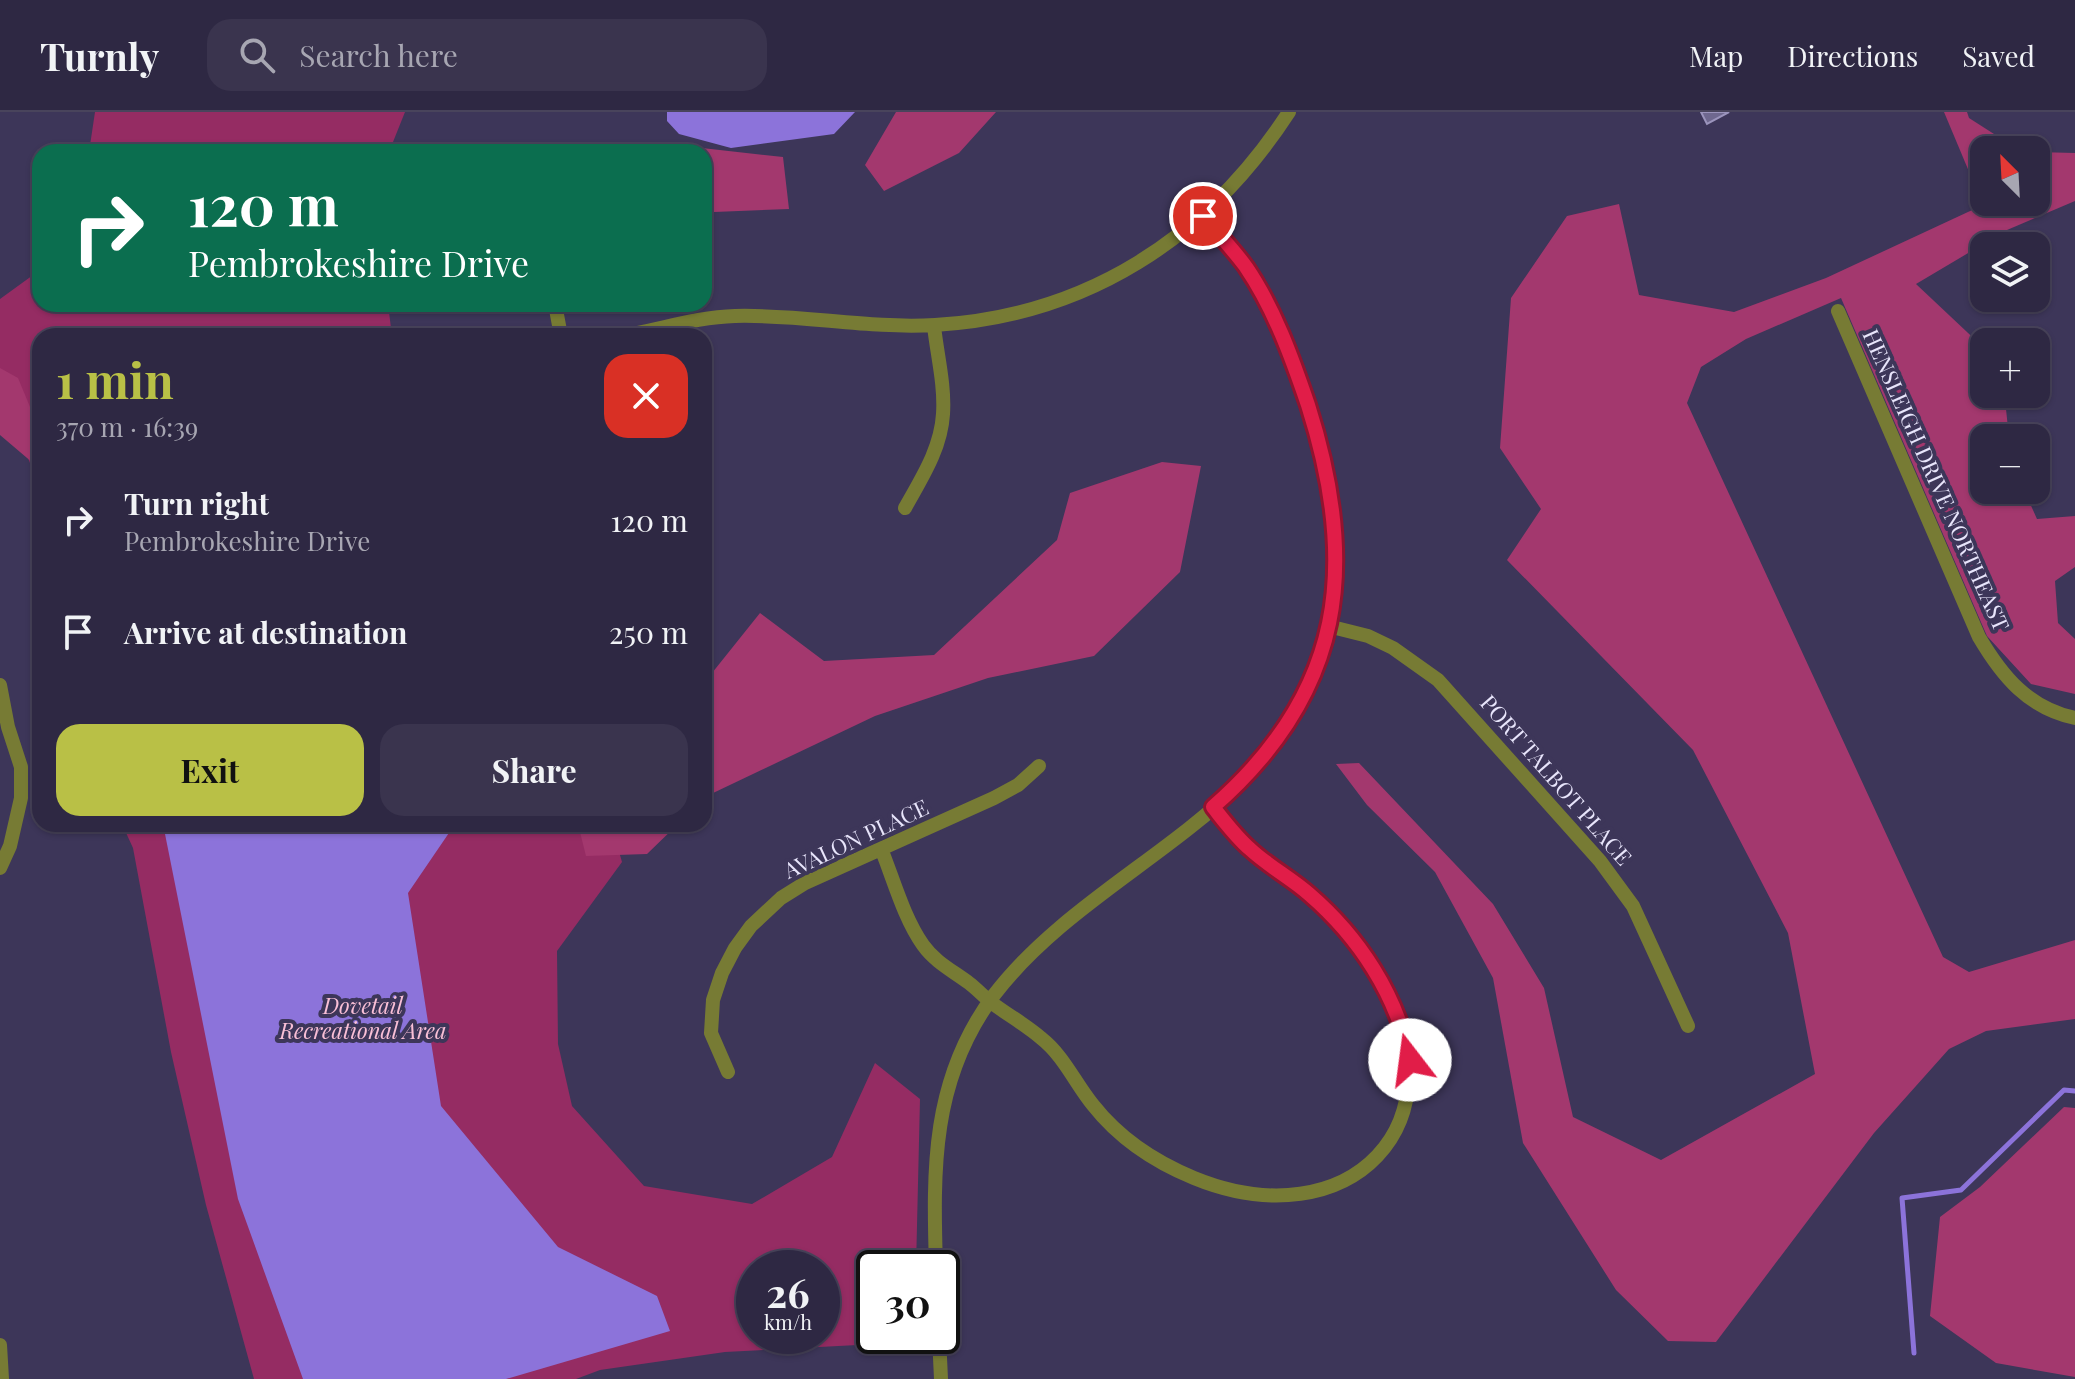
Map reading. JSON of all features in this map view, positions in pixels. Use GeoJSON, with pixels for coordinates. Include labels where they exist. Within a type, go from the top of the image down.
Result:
{"type":"FeatureCollection","features":[{"type":"Feature","properties":{"kind":"street"},"geometry":{"type":"LineString","coordinates":[[665,328],[731,316],[783,315],[879,325],[934,326],[980,321],[1026,311],[1084,290],[1140,262],[1203,216],[1264,151],[1289,112]]}},
{"type":"Feature","properties":{"kind":"street"},"geometry":{"type":"LineString","coordinates":[[936,1250],[934,1178],[942,1113],[950,1082],[967,1042],[990,1002],[1023,962],[1048,939],[1213,807],[1261,761],[1281,735],[1312,678],[1328,626],[1334,593],[1335,525],[1330,487],[1316,432],[1299,379],[1258,287],[1245,265],[1203,216]]}},
{"type":"Feature","properties":{"kind":"street","name":"HENSLEIGH DRIVE NORTHEAST"},"geometry":{"type":"LineString","coordinates":[[1838,311],[1979,637],[1994,663],[2012,685],[2029,698],[2050,710],[2075,718]]}},
{"type":"Feature","properties":{"kind":"street"},"geometry":{"type":"LineString","coordinates":[[905,508],[928,466],[943,417],[934,326]]}},
{"type":"Feature","properties":{"kind":"street","name":"PORT TALBOT PLACE"},"geometry":{"type":"LineString","coordinates":[[1328,626],[1368,636],[1393,648],[1427,671],[1580,838],[1616,879],[1633,906],[1688,1026]]}},
{"type":"Feature","properties":{"kind":"street"},"geometry":{"type":"LineString","coordinates":[[0,685],[8,727],[21,767],[21,798],[10,846],[0,868]]}},
{"type":"Feature","properties":{"kind":"street","name":"AVALON PLACE"},"geometry":{"type":"LineString","coordinates":[[728,1072],[710,1024],[713,1000],[722,973],[751,926],[792,890],[994,798],[1018,785],[1039,766]]}},
{"type":"Feature","properties":{"kind":"street"},"geometry":{"type":"LineString","coordinates":[[882,851],[923,945],[939,963],[1059,1055],[1093,1105],[1117,1130],[1165,1165],[1196,1179],[1249,1192],[1283,1195],[1334,1186],[1355,1175],[1374,1159],[1390,1141],[1400,1122],[1410,1082],[1406,1040],[1395,1010],[1364,954],[1332,914],[1251,851],[1213,807]]}},
{"type":"Feature","properties":{"kind":"street"},"geometry":{"type":"LineString","coordinates":[[0,1345],[2,1379]]}},
{"type":"Feature","properties":{"kind":"street"},"geometry":{"type":"LineString","coordinates":[[940,1354],[941,1379]]}},
{"type":"Feature","properties":{"kind":"green space"},"geometry":{"type":"Polygon","coordinates":[[[95,112],[405,112],[392,144],[90,144],[95,112]]]}},
{"type":"Feature","properties":{"kind":"green space"},"geometry":{"type":"Polygon","coordinates":[[[32,276],[32,312],[389,312],[391,328],[32,328],[32,468],[0,388],[0,299],[32,276]]]}},
{"type":"Feature","properties":{"kind":"green space","name":"Dovetail Recreational Area"},"geometry":{"type":"Polygon","coordinates":[[[126,832],[613,832],[622,862],[557,951],[558,1044],[572,1106],[644,1186],[752,1204],[832,1157],[875,1063],[920,1099],[916,1250],[856,1250],[856,1345],[840,1346],[840,1250],[736,1250],[736,1351],[600,1370],[576,1379],[254,1379],[206,1205],[171,1052],[133,848],[126,832]]]}},
{"type":"Feature","properties":{"kind":"shaded area"},"geometry":{"type":"Polygon","coordinates":[[[667,112],[855,112],[834,134],[731,148],[679,134],[667,121],[667,112]]]}},
{"type":"Feature","properties":{"kind":"shaded area"},"geometry":{"type":"Polygon","coordinates":[[[896,112],[996,112],[959,153],[884,191],[865,165],[896,112]]]}},
{"type":"Feature","properties":{"kind":"shaded area"},"geometry":{"type":"Polygon","coordinates":[[[1944,112],[1967,112],[1969,118],[1997,136],[1970,136],[1970,174],[1944,112]]]}},
{"type":"Feature","properties":{"kind":"shaded area"},"geometry":{"type":"Polygon","coordinates":[[[712,149],[783,157],[789,209],[714,212],[712,149]]]}},
{"type":"Feature","properties":{"kind":"shaded area"},"geometry":{"type":"Polygon","coordinates":[[[2050,152],[2075,153],[2075,201],[2050,212],[2050,152]]]}},
{"type":"Feature","properties":{"kind":"shaded area"},"geometry":{"type":"Polygon","coordinates":[[[1619,204],[1639,295],[1734,312],[1826,278],[1970,211],[1970,216],[2040,216],[2004,232],[1970,232],[1970,252],[1916,284],[1970,335],[1970,408],[2007,408],[2008,424],[1970,424],[1970,504],[2030,504],[2037,519],[2075,516],[2075,567],[2055,581],[2058,623],[2075,639],[2075,694],[2031,684],[1987,636],[1841,298],[1746,339],[1701,367],[1687,403],[1943,957],[1969,972],[2075,940],[2075,1019],[1986,1031],[1949,1049],[1874,1133],[1716,1342],[1668,1341],[1616,1290],[1523,1143],[1493,978],[1435,872],[1367,805],[1336,764],[1359,763],[1493,904],[1544,988],[1573,1117],[1661,1160],[1815,1074],[1788,933],[1693,750],[1507,560],[1541,509],[1500,448],[1511,298],[1567,216],[1619,204]]]}},
{"type":"Feature","properties":{"kind":"shaded area"},"geometry":{"type":"Polygon","coordinates":[[[0,368],[18,378],[32,412],[32,462],[0,435],[0,368]]]}},
{"type":"Feature","properties":{"kind":"shaded area"},"geometry":{"type":"Polygon","coordinates":[[[1162,462],[1201,466],[1180,572],[1094,656],[988,678],[875,716],[712,794],[712,673],[760,613],[824,661],[934,655],[1057,540],[1070,493],[1162,462]]]}},
{"type":"Feature","properties":{"kind":"shaded area"},"geometry":{"type":"Polygon","coordinates":[[[165,832],[450,832],[408,893],[441,1106],[558,1247],[657,1296],[670,1331],[506,1379],[303,1379],[238,1199],[165,832]]]}},
{"type":"Feature","properties":{"kind":"shaded area"},"geometry":{"type":"Polygon","coordinates":[[[580,832],[670,832],[647,854],[586,856],[580,832]]]}},
{"type":"Feature","properties":{"kind":"shaded area"},"geometry":{"type":"Polygon","coordinates":[[[2064,1107],[2075,1108],[2075,1377],[1996,1363],[1930,1316],[1940,1217],[1980,1187],[2064,1107]]]}},
{"type":"Feature","properties":{"kind":"building"},"geometry":{"type":"Polygon","coordinates":[[[1701,112],[1729,112],[1707,124],[1701,112]]]}},
{"type":"Feature","properties":{"kind":"waterway"},"geometry":{"type":"LineString","coordinates":[[1914,1353],[1902,1198],[1961,1190],[2064,1090],[2075,1091]]}},
{"type":"Feature","properties":{"kind":"route"},"geometry":{"type":"LineString","coordinates":[[1203,216],[1245,265],[1258,287],[1299,379],[1330,487],[1337,559],[1326,636],[1298,707],[1261,761],[1213,807],[1251,851],[1307,892],[1332,914],[1357,944],[1395,1010],[1410,1060]]}}]}
